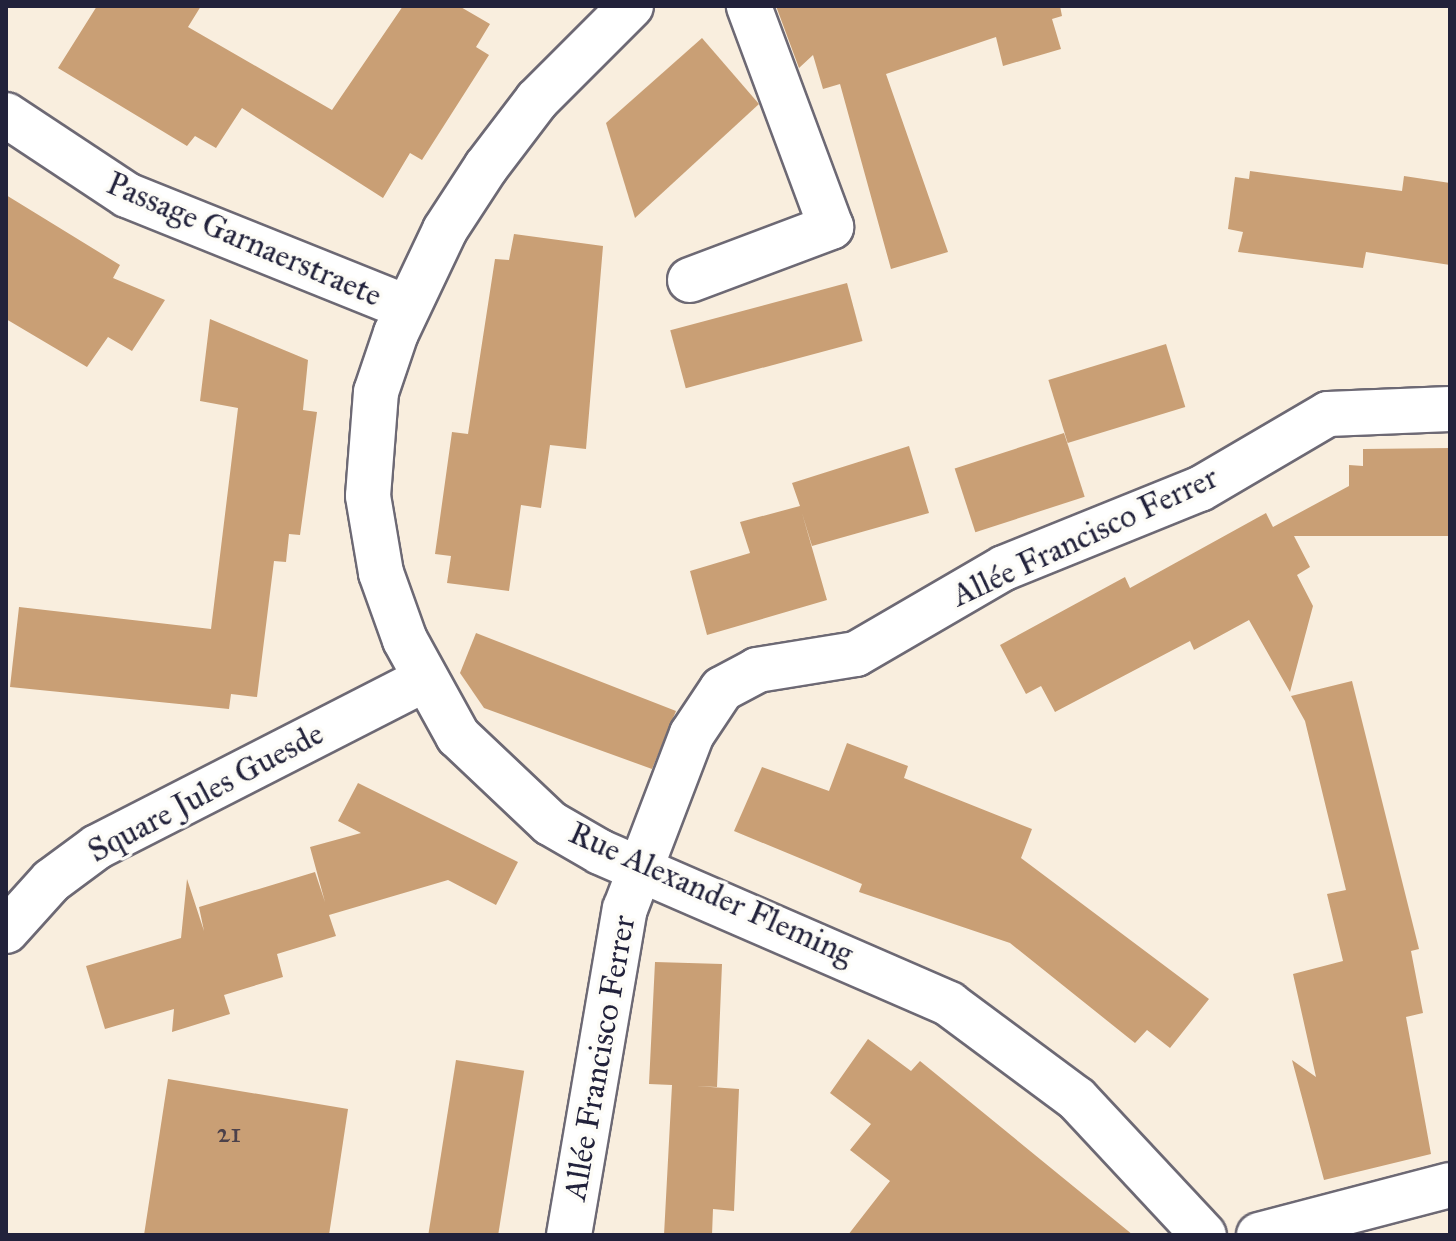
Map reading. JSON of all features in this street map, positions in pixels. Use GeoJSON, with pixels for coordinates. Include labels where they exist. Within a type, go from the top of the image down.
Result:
{"type":"FeatureCollection","features":[{"type":"Feature","properties":{"kind":"street","name":"Rue Alexander Fleming"},"geometry":{"type":"LineString","coordinates":[[631,6],[511,133],[445,230],[406,307],[376,392],[368,496],[391,608],[424,680],[498,781],[550,823],[638,868],[949,1004],[1077,1099],[1204,1235]]}},
{"type":"Feature","properties":{"kind":"street"},"geometry":{"type":"LineString","coordinates":[[690,280],[831,227],[749,6]]}},
{"type":"Feature","properties":{"kind":"street","name":"Passage Garnaerstraete"},"geometry":{"type":"LineString","coordinates":[[6,115],[127,195],[406,307]]}},
{"type":"Feature","properties":{"kind":"street","name":"Allée Francisco Ferrer"},"geometry":{"type":"LineString","coordinates":[[569,1235],[608,980],[638,868],[692,734],[737,677],[856,654],[1004,568],[1200,489],[1328,414],[1450,409]]}},
{"type":"Feature","properties":{"kind":"street","name":"Square Jules Guesde"},"geometry":{"type":"LineString","coordinates":[[6,931],[51,881],[97,847],[424,680]]}},
{"type":"Feature","properties":{"kind":"street"},"geometry":{"type":"LineString","coordinates":[[1259,1235],[1450,1185]]}},
{"type":"Feature","properties":{"kind":"building"},"geometry":{"type":"Polygon","coordinates":[[[97,6],[201,6],[188,27],[332,110],[403,6],[459,6],[490,24],[476,47],[489,55],[422,160],[410,153],[383,198],[242,108],[216,148],[195,136],[187,146],[58,68],[97,6]]]}},
{"type":"Feature","properties":{"kind":"building"},"geometry":{"type":"Polygon","coordinates":[[[776,6],[1060,6],[1062,16],[1052,19],[1061,49],[1003,66],[996,37],[886,74],[948,252],[891,269],[840,84],[823,89],[813,55],[799,68],[776,6]]]}},
{"type":"Feature","properties":{"kind":"building"},"geometry":{"type":"Polygon","coordinates":[[[702,38],[759,104],[635,218],[606,123],[702,38]]]}},
{"type":"Feature","properties":{"kind":"building"},"geometry":{"type":"Polygon","coordinates":[[[1250,171],[1402,191],[1404,176],[1450,183],[1450,265],[1366,252],[1363,268],[1238,252],[1243,232],[1228,229],[1235,177],[1249,179],[1250,171]]]}},
{"type":"Feature","properties":{"kind":"building"},"geometry":{"type":"Polygon","coordinates":[[[6,195],[120,265],[113,278],[165,300],[132,351],[108,337],[87,367],[6,319],[6,195]]]}},
{"type":"Feature","properties":{"kind":"building"},"geometry":{"type":"Polygon","coordinates":[[[514,234],[603,246],[586,449],[550,445],[541,508],[521,505],[509,591],[447,583],[451,556],[435,554],[452,432],[468,434],[495,259],[509,260],[514,234]]]}},
{"type":"Feature","properties":{"kind":"building"},"geometry":{"type":"Polygon","coordinates":[[[847,283],[863,341],[686,388],[670,330],[847,283]]]}},
{"type":"Feature","properties":{"kind":"building"},"geometry":{"type":"Polygon","coordinates":[[[210,319],[308,360],[303,410],[317,412],[300,535],[289,534],[286,562],[274,561],[257,697],[231,694],[229,709],[10,687],[19,607],[211,629],[238,408],[200,401],[210,319]]]}},
{"type":"Feature","properties":{"kind":"building"},"geometry":{"type":"Polygon","coordinates":[[[1166,344],[1185,407],[1068,443],[1048,380],[1166,344]]]}},
{"type":"Feature","properties":{"kind":"building"},"geometry":{"type":"Polygon","coordinates":[[[1064,433],[1085,497],[975,532],[955,469],[1064,433]]]}},
{"type":"Feature","properties":{"kind":"building"},"geometry":{"type":"Polygon","coordinates":[[[909,446],[929,513],[812,546],[802,513],[827,600],[707,635],[690,571],[750,553],[740,522],[800,506],[792,483],[909,446]]]}},
{"type":"Feature","properties":{"kind":"building"},"geometry":{"type":"Polygon","coordinates":[[[1450,448],[1450,536],[1294,536],[1310,567],[1297,575],[1313,606],[1290,692],[1249,620],[1194,650],[1190,641],[1055,712],[1041,686],[1026,694],[1000,645],[1125,577],[1130,588],[1266,513],[1273,527],[1349,486],[1349,465],[1363,466],[1363,449],[1450,448]]]}},
{"type":"Feature","properties":{"kind":"building"},"geometry":{"type":"Polygon","coordinates":[[[476,633],[676,711],[652,769],[484,708],[460,673],[476,633]]]}},
{"type":"Feature","properties":{"kind":"building"},"geometry":{"type":"Polygon","coordinates":[[[1352,681],[1419,949],[1411,951],[1423,1013],[1406,1017],[1431,1154],[1324,1180],[1292,1060],[1316,1077],[1293,974],[1343,961],[1327,894],[1346,890],[1305,721],[1291,696],[1352,681]]]}},
{"type":"Feature","properties":{"kind":"building"},"geometry":{"type":"Polygon","coordinates":[[[847,743],[908,766],[904,778],[1032,829],[1021,858],[1209,999],[1170,1048],[1147,1030],[1135,1043],[1010,943],[859,892],[862,884],[734,831],[762,767],[829,791],[847,743]]]}},
{"type":"Feature","properties":{"kind":"building"},"geometry":{"type":"Polygon","coordinates":[[[358,783],[518,862],[496,905],[448,880],[329,915],[336,936],[277,954],[283,977],[224,995],[230,1014],[172,1032],[174,1009],[105,1029],[86,966],[181,938],[187,879],[204,931],[199,907],[315,872],[325,902],[310,847],[361,833],[338,821],[358,783]]]}},
{"type":"Feature","properties":{"kind":"building"},"geometry":{"type":"Polygon","coordinates":[[[655,962],[722,964],[717,1087],[696,1086],[739,1089],[734,1211],[713,1209],[712,1235],[664,1235],[672,1085],[649,1084],[655,962]]]}},
{"type":"Feature","properties":{"kind":"building"},"geometry":{"type":"Polygon","coordinates":[[[868,1039],[911,1071],[920,1061],[1133,1235],[848,1235],[890,1181],[850,1150],[871,1124],[830,1093],[868,1039]]]}},
{"type":"Feature","properties":{"kind":"building"},"geometry":{"type":"Polygon","coordinates":[[[456,1060],[524,1071],[498,1235],[428,1235],[456,1060]]]}},
{"type":"Feature","properties":{"kind":"building"},"geometry":{"type":"Polygon","coordinates":[[[168,1079],[348,1109],[329,1235],[144,1235],[168,1079]]]}}]}
